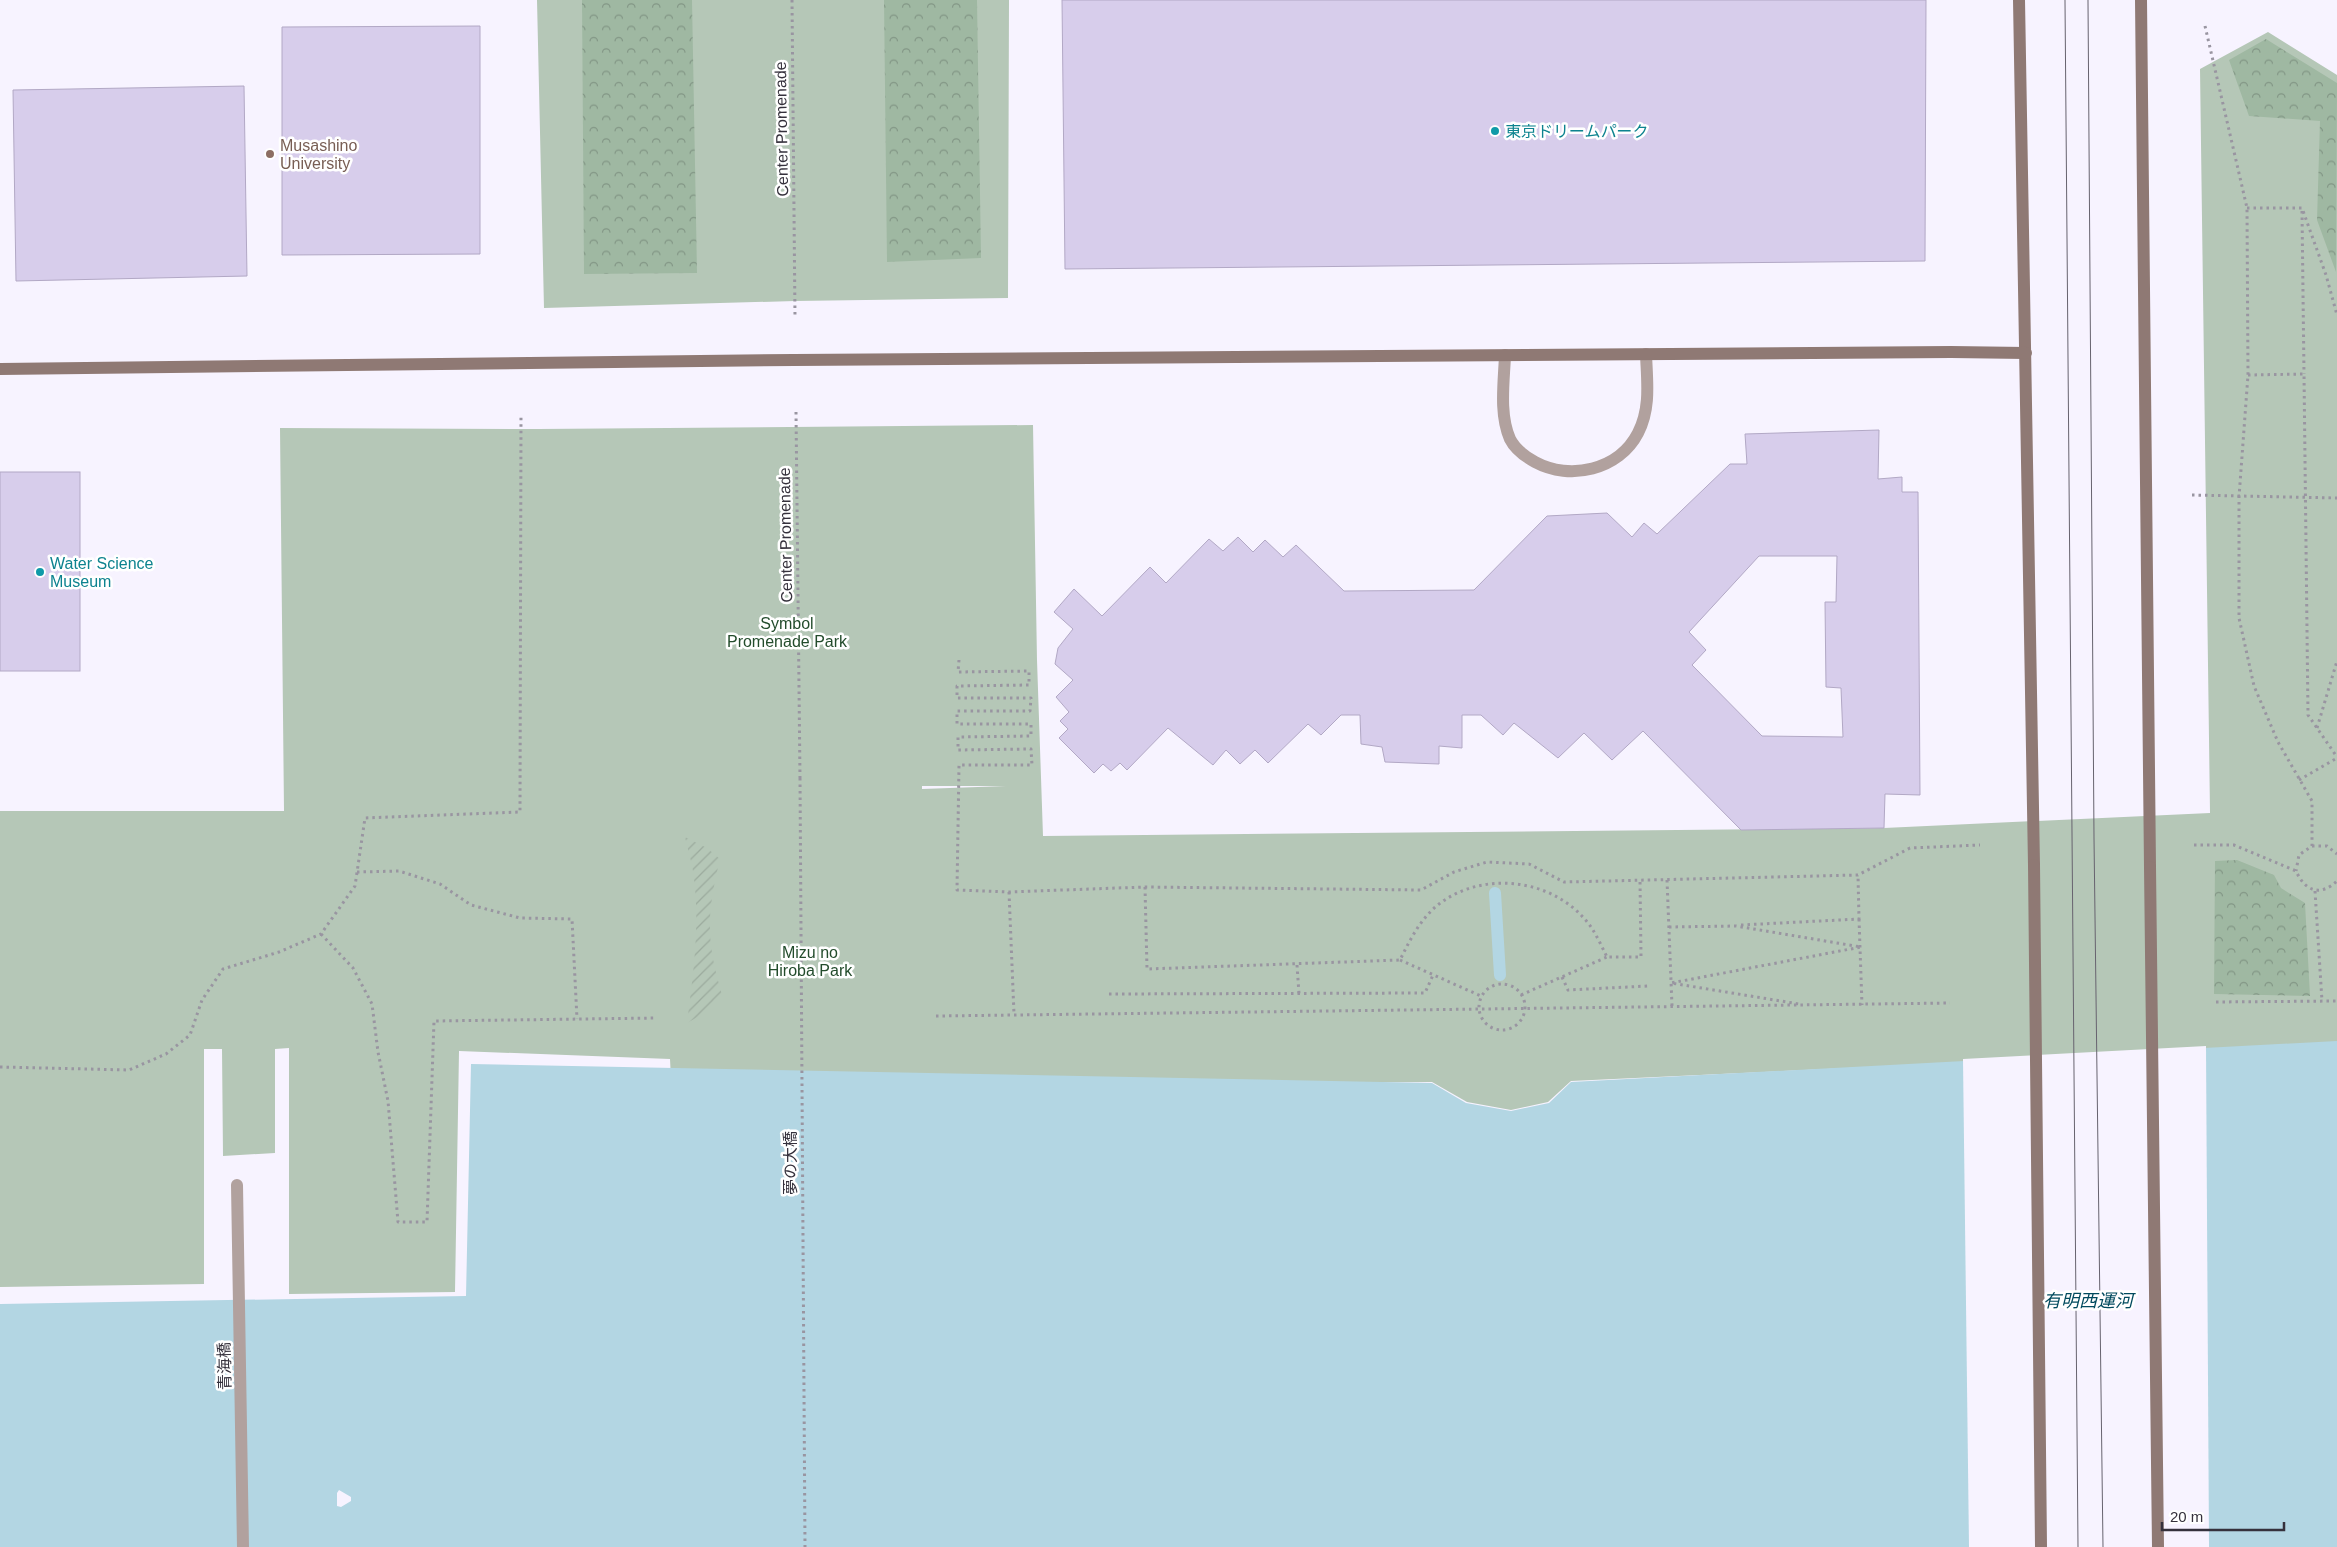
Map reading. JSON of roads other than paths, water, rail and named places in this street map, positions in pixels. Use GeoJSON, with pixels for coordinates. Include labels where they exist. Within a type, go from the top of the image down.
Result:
{"type":"FeatureCollection","features":[{"type":"Feature","properties":{"kind":"street"},"geometry":{"type":"LineString","coordinates":[[2020,0],[2034,865],[2041,1547]]}},
{"type":"Feature","properties":{"kind":"street"},"geometry":{"type":"LineString","coordinates":[[2141,0],[2158,1547]]}},
{"type":"Feature","properties":{"kind":"street"},"geometry":{"type":"LineString","coordinates":[[0,369],[1505,355],[2026,353]]}},
{"type":"Feature","properties":{"kind":"street"},"geometry":{"type":"LineString","coordinates":[[1505,355],[1506,424],[1511,440],[1524,456],[1544,467],[1570,472],[1592,469],[1612,460],[1627,450],[1631,444],[1638,432],[1648,400],[1646,354]]}},
{"type":"Feature","properties":{"kind":"street","name":"青海橋"},"geometry":{"type":"LineString","coordinates":[[237,1184],[243,1547]]}},
{"type":"Feature","properties":{"kind":"water","name":"有明西運河"},"geometry":{"type":"Polygon","coordinates":[[[2337,1041],[2337,1547],[0,1547],[0,1304],[466,1296],[471,1064],[1432,1083],[1466,1103],[1511,1111],[1549,1103],[1571,1082],[2337,1041]],[[339,1490],[337,1493],[337,1506],[341,1507],[351,1501],[351,1497],[339,1490]]]}},
{"type":"Feature","properties":{"kind":"waterway"},"geometry":{"type":"LineString","coordinates":[[1495,893],[1500,975]]}},
{"type":"Feature","properties":{"kind":"tram line"},"geometry":{"type":"LineString","coordinates":[[2065,0],[2078,1547]]}},
{"type":"Feature","properties":{"kind":"tram line"},"geometry":{"type":"LineString","coordinates":[[2088,0],[2094,838],[2103,1547]]}},
{"type":"Feature","properties":{"kind":"place","name":"東京ドリームパーク"},"geometry":{"type":"Point","coordinates":[1495,131]}},
{"type":"Feature","properties":{"kind":"place","name":"Musashino University"},"geometry":{"type":"Point","coordinates":[270,154]}},
{"type":"Feature","properties":{"kind":"place","name":"Water Science Museum"},"geometry":{"type":"Point","coordinates":[40,572]}},
{"type":"Feature","properties":{"kind":"park label","name":"Symbol Promenade Park"},"geometry":{"type":"Point","coordinates":[787,632]}},
{"type":"Feature","properties":{"kind":"park label","name":"Mizu no Hiroba Park"},"geometry":{"type":"Point","coordinates":[810,961]}}]}
